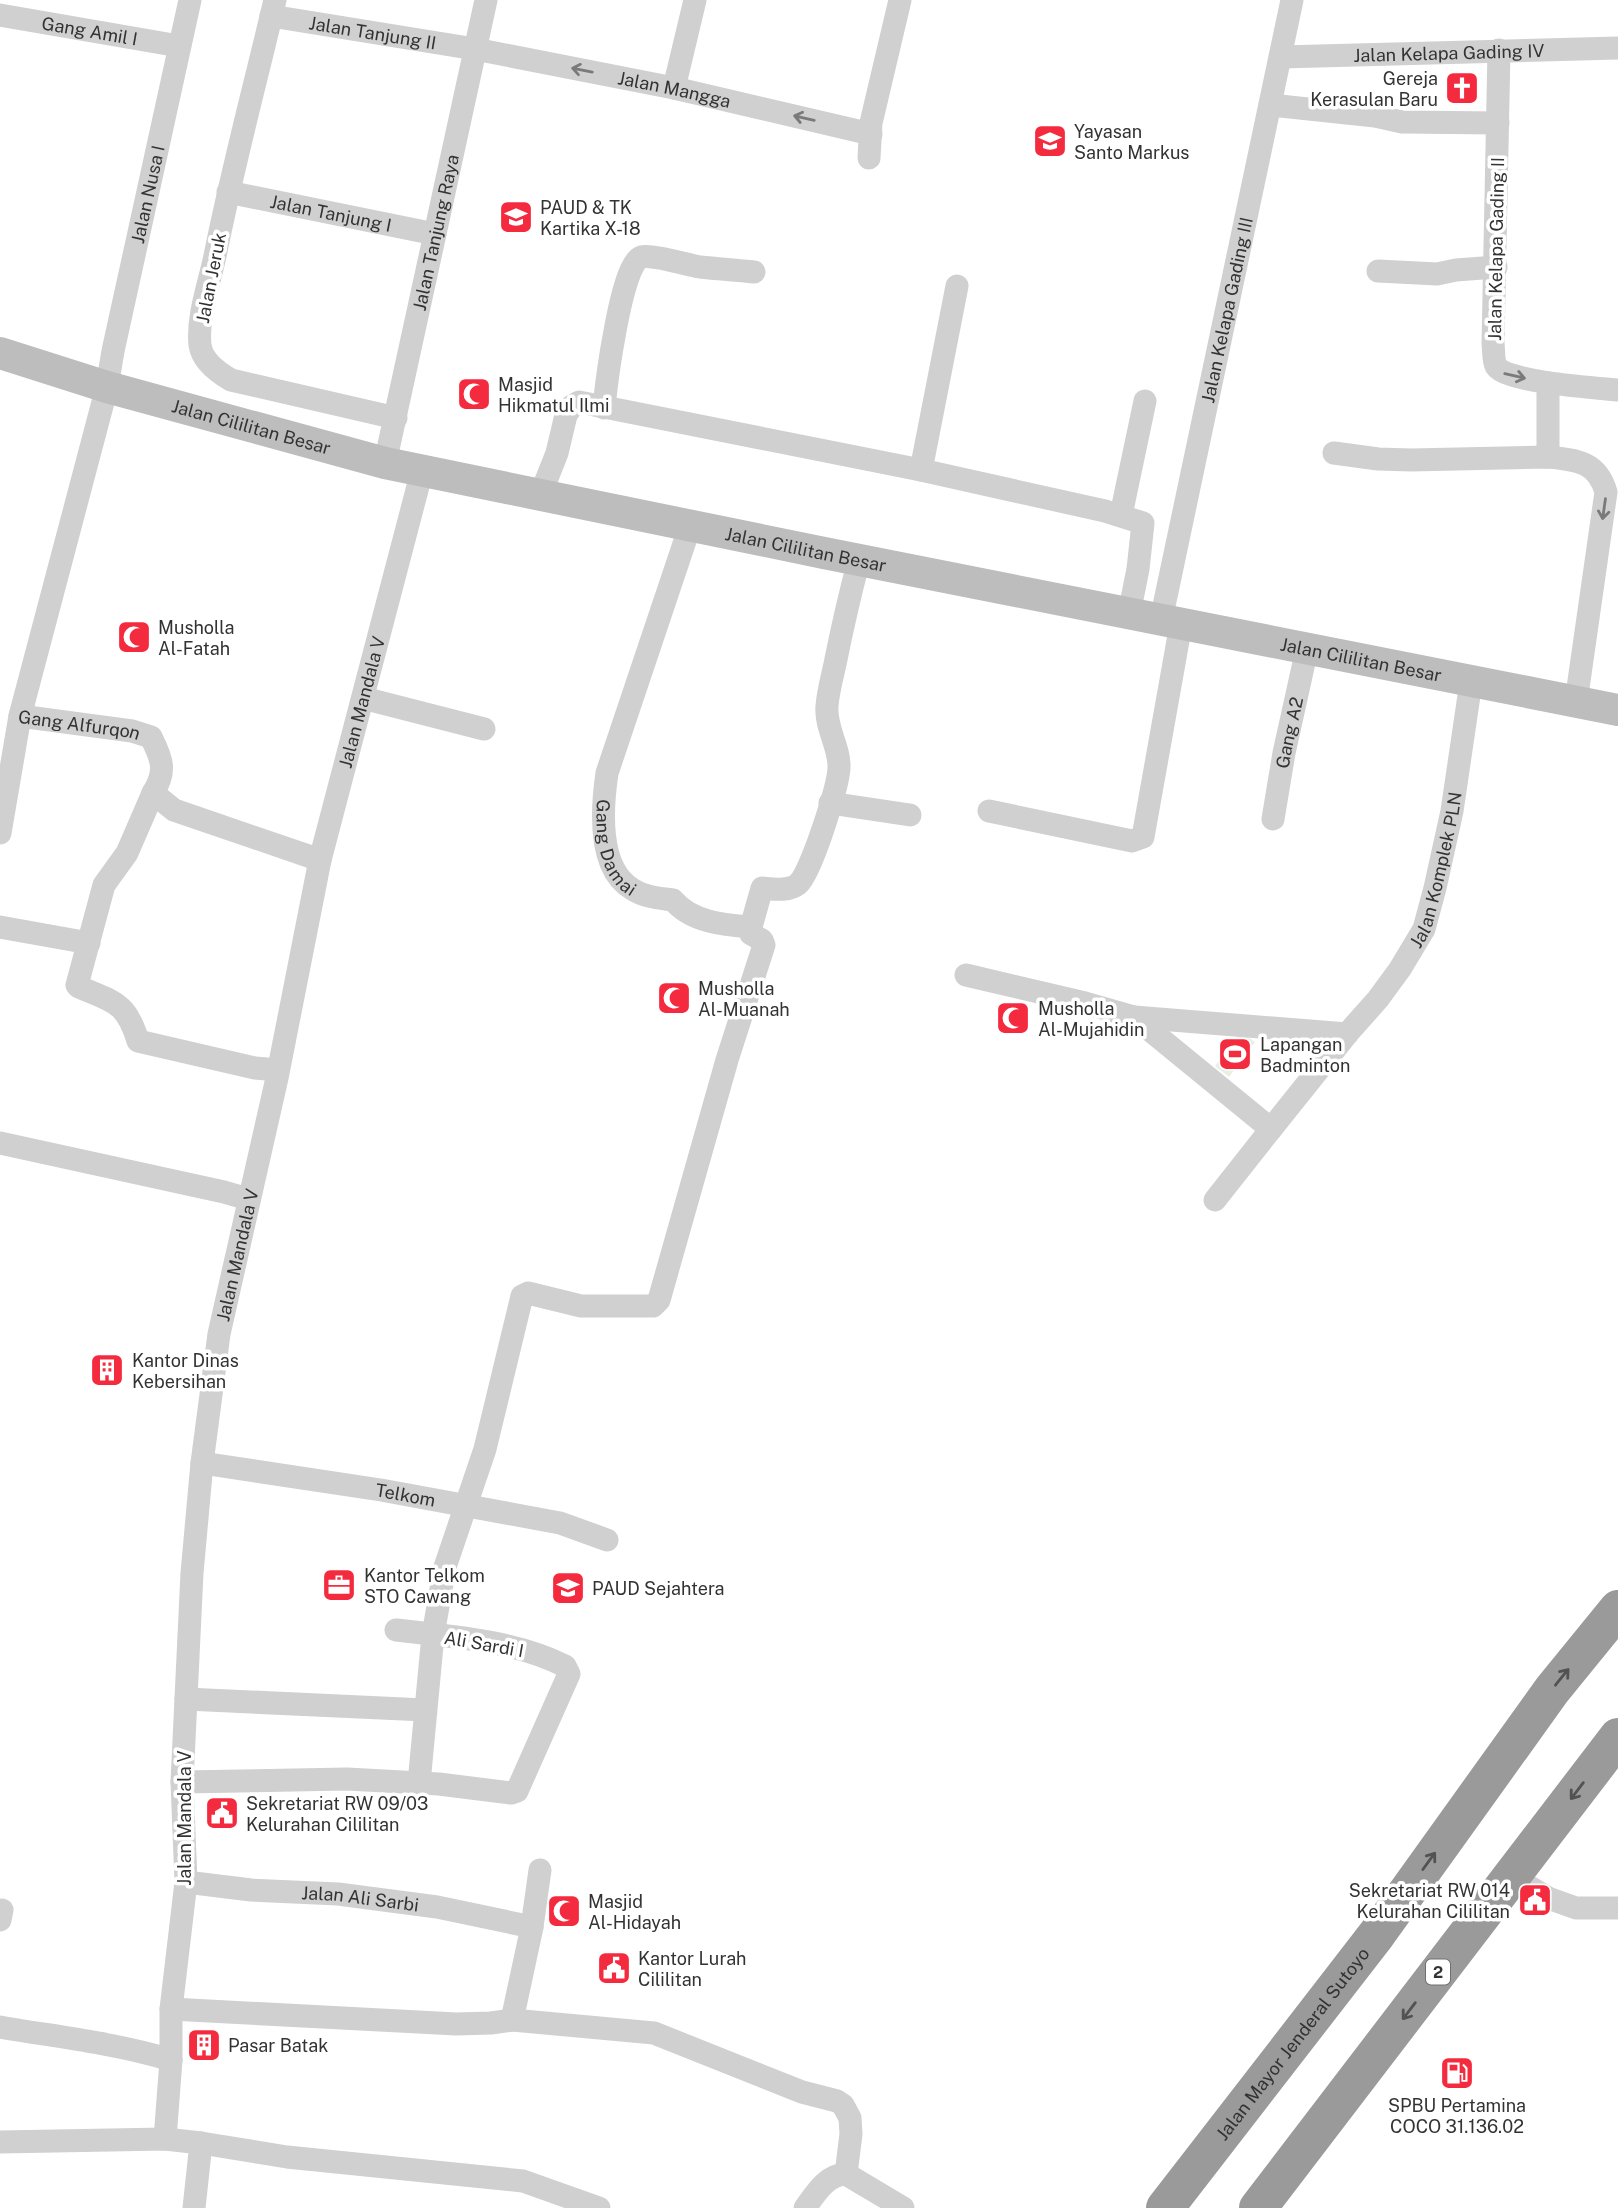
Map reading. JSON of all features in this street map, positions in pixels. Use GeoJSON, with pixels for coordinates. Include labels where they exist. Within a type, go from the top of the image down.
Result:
{"type":"FeatureCollection","features":[{"type":"Feature","properties":{"kind":"highway","name":"Jalan Mayor Jenderal Sutoyo"},"geometry":{"type":"LineString","coordinates":[[1165,2208],[1377,1934],[1552,1690],[1618,1609]]}},
{"type":"Feature","properties":{"kind":"highway","name":"2"},"geometry":{"type":"LineString","coordinates":[[1258,2208],[1618,1737]]}},
{"type":"Feature","properties":{"kind":"street","name":"Jalan Nusa I"},"geometry":{"type":"LineString","coordinates":[[107,387],[190,0]]}},
{"type":"Feature","properties":{"kind":"street","name":"Jalan Tanjung Raya"},"geometry":{"type":"LineString","coordinates":[[385,463],[486,0]]}},
{"type":"Feature","properties":{"kind":"street"},"geometry":{"type":"LineString","coordinates":[[674,88],[695,0]]}},
{"type":"Feature","properties":{"kind":"street"},"geometry":{"type":"LineString","coordinates":[[869,158],[873,114],[900,0]]}},
{"type":"Feature","properties":{"kind":"street","name":"Jalan Kelapa Gading III"},"geometry":{"type":"LineString","coordinates":[[989,811],[1132,841],[1143,837],[1171,622],[1292,0]]}},
{"type":"Feature","properties":{"kind":"street","name":"Jalan Tanjung II"},"geometry":{"type":"LineString","coordinates":[[273,8],[475,49]]}},
{"type":"Feature","properties":{"kind":"street","name":"Jalan Jeruk"},"geometry":{"type":"LineString","coordinates":[[273,8],[228,192],[201,323],[203,355],[219,373],[231,380],[396,418]]}},
{"type":"Feature","properties":{"kind":"street","name":"Gang Amil I"},"geometry":{"type":"LineString","coordinates":[[0,15],[179,46]]}},
{"type":"Feature","properties":{"kind":"street","name":"Jalan Kelapa Gading IV"},"geometry":{"type":"LineString","coordinates":[[1281,57],[1618,48]]}},
{"type":"Feature","properties":{"kind":"street","name":"Jalan Mangga"},"geometry":{"type":"LineString","coordinates":[[475,49],[674,88],[871,134]]}},
{"type":"Feature","properties":{"kind":"street","name":"Jalan Kelapa Gading II"},"geometry":{"type":"LineString","coordinates":[[1499,50],[1493,344],[1496,365],[1503,373],[1548,383],[1618,390]]}},
{"type":"Feature","properties":{"kind":"street"},"geometry":{"type":"LineString","coordinates":[[1270,105],[1375,116],[1402,122],[1498,123]]}},
{"type":"Feature","properties":{"kind":"street","name":"Jalan Tanjung I"},"geometry":{"type":"LineString","coordinates":[[228,192],[435,234]]}},
{"type":"Feature","properties":{"kind":"street"},"geometry":{"type":"LineString","coordinates":[[604,408],[607,368],[624,293],[631,270],[641,257],[699,267],[754,272]]}},
{"type":"Feature","properties":{"kind":"street"},"geometry":{"type":"LineString","coordinates":[[1378,271],[1437,274],[1496,267]]}},
{"type":"Feature","properties":{"kind":"street"},"geometry":{"type":"LineString","coordinates":[[921,470],[957,286]]}},
{"type":"Feature","properties":{"kind":"street","name":"Jalan Cililitan Besar"},"geometry":{"type":"LineString","coordinates":[[0,353],[107,387],[385,463],[1618,710]]}},
{"type":"Feature","properties":{"kind":"street"},"geometry":{"type":"LineString","coordinates":[[1548,383],[1548,457]]}},
{"type":"Feature","properties":{"kind":"street","name":"Gang Alfurqon"},"geometry":{"type":"LineString","coordinates":[[107,387],[20,716],[132,730],[151,737],[160,757],[162,774],[162,780],[153,793]]}},
{"type":"Feature","properties":{"kind":"street"},"geometry":{"type":"LineString","coordinates":[[1121,515],[1144,401]]}},
{"type":"Feature","properties":{"kind":"street"},"geometry":{"type":"LineString","coordinates":[[540,496],[557,453],[566,415],[572,406],[579,402],[921,470],[1121,515],[1143,523],[1129,614]]}},
{"type":"Feature","properties":{"kind":"street"},"geometry":{"type":"LineString","coordinates":[[1334,453],[1411,460],[1548,457],[1569,459],[1592,466],[1603,479],[1606,492],[1576,702]]}},
{"type":"Feature","properties":{"kind":"street","name":"Jalan Mandala V"},"geometry":{"type":"LineString","coordinates":[[165,2139],[171,2060],[171,2009],[186,1882],[182,1782],[192,1573],[202,1462],[219,1334],[278,1070],[320,860],[422,471]]}},
{"type":"Feature","properties":{"kind":"street","name":"Gang Damai"},"geometry":{"type":"LineString","coordinates":[[690,526],[607,773],[602,808],[603,823],[610,860],[622,881],[630,888],[646,895],[673,900],[682,911],[698,918],[751,927]]}},
{"type":"Feature","properties":{"kind":"street"},"geometry":{"type":"LineString","coordinates":[[182,1782],[347,1779],[419,1783],[433,1635],[445,1567],[485,1449],[522,1296],[528,1293],[582,1306],[653,1306],[659,1300],[727,1060],[764,946],[762,940],[751,934],[762,888],[787,889],[799,883],[811,859],[830,803],[839,769],[838,756],[827,722],[827,705],[845,613],[859,560]]}},
{"type":"Feature","properties":{"kind":"street","name":"Gang A2"},"geometry":{"type":"LineString","coordinates":[[1273,818],[1307,649]]}},
{"type":"Feature","properties":{"kind":"street","name":"Jalan Komplek PLN"},"geometry":{"type":"LineString","coordinates":[[1215,1200],[1401,970],[1424,929],[1436,888],[1452,811],[1471,682]]}},
{"type":"Feature","properties":{"kind":"street"},"geometry":{"type":"LineString","coordinates":[[363,698],[484,729]]}},
{"type":"Feature","properties":{"kind":"street"},"geometry":{"type":"LineString","coordinates":[[0,833],[4,783],[20,716]]}},
{"type":"Feature","properties":{"kind":"street"},"geometry":{"type":"LineString","coordinates":[[278,1070],[255,1068],[138,1041],[132,1021],[122,1008],[77,985],[104,885],[127,853],[153,793],[174,810],[320,860]]}},
{"type":"Feature","properties":{"kind":"street"},"geometry":{"type":"LineString","coordinates":[[830,803],[910,815]]}},
{"type":"Feature","properties":{"kind":"street"},"geometry":{"type":"LineString","coordinates":[[0,927],[89,943]]}},
{"type":"Feature","properties":{"kind":"street"},"geometry":{"type":"LineString","coordinates":[[966,975],[1134,1017],[1348,1034]]}},
{"type":"Feature","properties":{"kind":"street"},"geometry":{"type":"LineString","coordinates":[[1134,1017],[1271,1129]]}},
{"type":"Feature","properties":{"kind":"street"},"geometry":{"type":"LineString","coordinates":[[0,1143],[248,1199]]}},
{"type":"Feature","properties":{"kind":"street","name":"Telkom"},"geometry":{"type":"LineString","coordinates":[[202,1462],[381,1490],[560,1523],[607,1539]]}},
{"type":"Feature","properties":{"kind":"street","name":"Ali Sardi I"},"geometry":{"type":"LineString","coordinates":[[396,1630],[482,1641],[542,1655],[565,1666],[569,1674],[517,1791],[512,1793],[419,1783]]}},
{"type":"Feature","properties":{"kind":"street"},"geometry":{"type":"LineString","coordinates":[[186,1699],[425,1710]]}},
{"type":"Feature","properties":{"kind":"street"},"geometry":{"type":"LineString","coordinates":[[512,2020],[532,1927],[540,1870]]}},
{"type":"Feature","properties":{"kind":"street"},"geometry":{"type":"LineString","coordinates":[[1511,1876],[1548,1898],[1576,1908],[1618,1908]]}},
{"type":"Feature","properties":{"kind":"street","name":"Jalan Ali Sarbi"},"geometry":{"type":"LineString","coordinates":[[186,1882],[251,1890],[351,1896],[437,1907],[532,1927]]}},
{"type":"Feature","properties":{"kind":"street"},"geometry":{"type":"LineString","coordinates":[[171,2009],[456,2024],[512,2020],[654,2034],[802,2092],[843,2105],[850,2118],[851,2134],[846,2174]]}},
{"type":"Feature","properties":{"kind":"street"},"geometry":{"type":"LineString","coordinates":[[0,2026],[123,2048],[171,2060]]}},
{"type":"Feature","properties":{"kind":"street"},"geometry":{"type":"LineString","coordinates":[[0,2142],[165,2139],[287,2157],[523,2181],[599,2208]]}},
{"type":"Feature","properties":{"kind":"street"},"geometry":{"type":"LineString","coordinates":[[194,2208],[201,2143]]}},
{"type":"Feature","properties":{"kind":"street"},"geometry":{"type":"LineString","coordinates":[[805,2208],[830,2179],[846,2174],[903,2208]]}},
{"type":"Feature","properties":{"kind":"green space","name":"Lapangan Badminton"},"geometry":{"type":"Polygon","coordinates":[[[1240,1032],[1255,1042],[1229,1077],[1215,1066],[1240,1032]]]}},
{"type":"Feature","properties":{"kind":"place","name":"Gereja Kerasulan Baru"},"geometry":{"type":"Point","coordinates":[1462,88]}},
{"type":"Feature","properties":{"kind":"place","name":"Yayasan Santo Markus"},"geometry":{"type":"Point","coordinates":[1050,141]}},
{"type":"Feature","properties":{"kind":"place","name":"PAUD & TK Kartika X-18"},"geometry":{"type":"Point","coordinates":[516,217]}},
{"type":"Feature","properties":{"kind":"place","name":"Masjid Hikmatul Ilmi"},"geometry":{"type":"Point","coordinates":[474,394]}},
{"type":"Feature","properties":{"kind":"place","name":"Musholla Al-Fatah"},"geometry":{"type":"Point","coordinates":[134,637]}},
{"type":"Feature","properties":{"kind":"place","name":"Musholla Al-Muanah"},"geometry":{"type":"Point","coordinates":[674,998]}},
{"type":"Feature","properties":{"kind":"place","name":"Musholla Al-Mujahidin"},"geometry":{"type":"Point","coordinates":[1013,1018]}},
{"type":"Feature","properties":{"kind":"place","name":"Lapangan Badminton"},"geometry":{"type":"Point","coordinates":[1235,1054]}},
{"type":"Feature","properties":{"kind":"place","name":"Kantor Dinas Kebersihan"},"geometry":{"type":"Point","coordinates":[107,1370]}},
{"type":"Feature","properties":{"kind":"place","name":"Kantor Telkom STO Cawang"},"geometry":{"type":"Point","coordinates":[339,1585]}},
{"type":"Feature","properties":{"kind":"place","name":"PAUD Sejahtera"},"geometry":{"type":"Point","coordinates":[568,1588]}},
{"type":"Feature","properties":{"kind":"place","name":"Sekretariat RW 09/03 Kelurahan Cililitan"},"geometry":{"type":"Point","coordinates":[222,1813]}},
{"type":"Feature","properties":{"kind":"place","name":"Sekretariat RW 014 Kelurahan Cililitan"},"geometry":{"type":"Point","coordinates":[1535,1900]}},
{"type":"Feature","properties":{"kind":"place","name":"Masjid Al-Hidayah"},"geometry":{"type":"Point","coordinates":[564,1911]}},
{"type":"Feature","properties":{"kind":"place","name":"Kantor Lurah Cililitan"},"geometry":{"type":"Point","coordinates":[614,1968]}},
{"type":"Feature","properties":{"kind":"place","name":"Pasar Batak"},"geometry":{"type":"Point","coordinates":[204,2045]}},
{"type":"Feature","properties":{"kind":"place","name":"SPBU Pertamina COCO 31.136.02"},"geometry":{"type":"Point","coordinates":[1457,2073]}}]}
